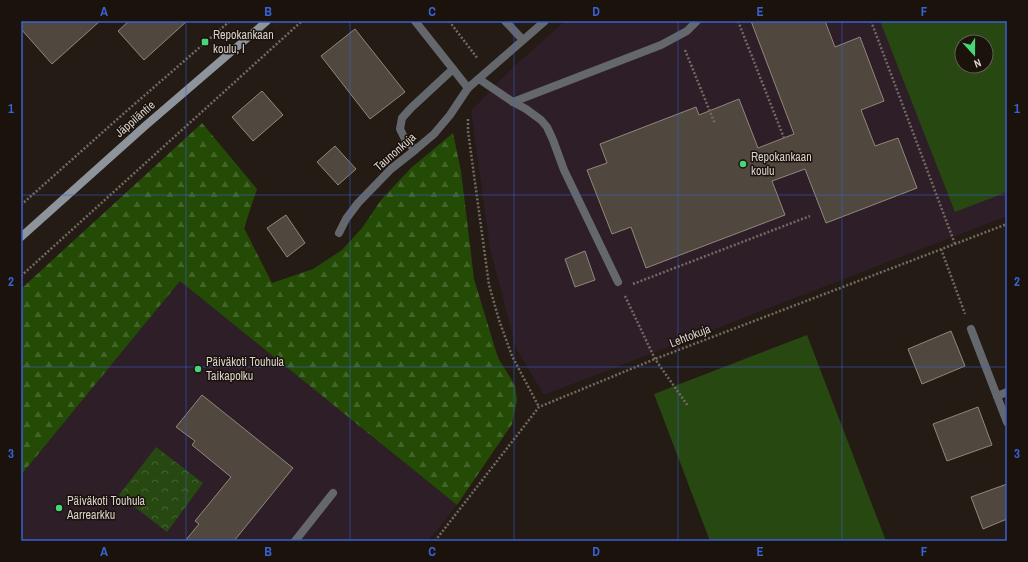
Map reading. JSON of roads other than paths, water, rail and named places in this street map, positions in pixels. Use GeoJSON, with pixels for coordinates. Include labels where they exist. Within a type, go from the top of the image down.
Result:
{"type":"FeatureCollection","features":[{"type":"Feature","properties":{"kind":"main road","name":"Jäppiläntie"},"geometry":{"type":"LineString","coordinates":[[21,237],[145,126],[267,21]]}},
{"type":"Feature","properties":{"kind":"street"},"geometry":{"type":"LineString","coordinates":[[415,21],[468,88]]}},
{"type":"Feature","properties":{"kind":"street"},"geometry":{"type":"LineString","coordinates":[[505,21],[523,40]]}},
{"type":"Feature","properties":{"kind":"street","name":"Taunonkuja"},"geometry":{"type":"LineString","coordinates":[[339,233],[346,219],[358,203],[391,169],[434,134],[450,115],[468,88],[545,21]]}},
{"type":"Feature","properties":{"kind":"street"},"geometry":{"type":"LineString","coordinates":[[513,102],[661,45],[680,36],[697,21]]}},
{"type":"Feature","properties":{"kind":"street"},"geometry":{"type":"LineString","coordinates":[[415,150],[405,139],[400,129],[402,118],[453,69]]}},
{"type":"Feature","properties":{"kind":"street"},"geometry":{"type":"LineString","coordinates":[[479,79],[531,113],[547,127],[564,170],[619,285]]}},
{"type":"Feature","properties":{"kind":"street"},"geometry":{"type":"LineString","coordinates":[[971,330],[1007,422]]}},
{"type":"Feature","properties":{"kind":"street"},"geometry":{"type":"LineString","coordinates":[[997,396],[1007,392]]}},
{"type":"Feature","properties":{"kind":"street"},"geometry":{"type":"LineString","coordinates":[[295,541],[333,493]]}},
{"type":"Feature","properties":{"kind":"place","name":"Repokankaan koulu, I"},"geometry":{"type":"Point","coordinates":[205,42]}},
{"type":"Feature","properties":{"kind":"place","name":"Repokankaan koulu"},"geometry":{"type":"Point","coordinates":[743,164]}},
{"type":"Feature","properties":{"kind":"place","name":"Päiväkoti Touhula Taikapolku"},"geometry":{"type":"Point","coordinates":[198,369]}},
{"type":"Feature","properties":{"kind":"place","name":"Päiväkoti Touhula Aarrearkku"},"geometry":{"type":"Point","coordinates":[59,508]}}]}
